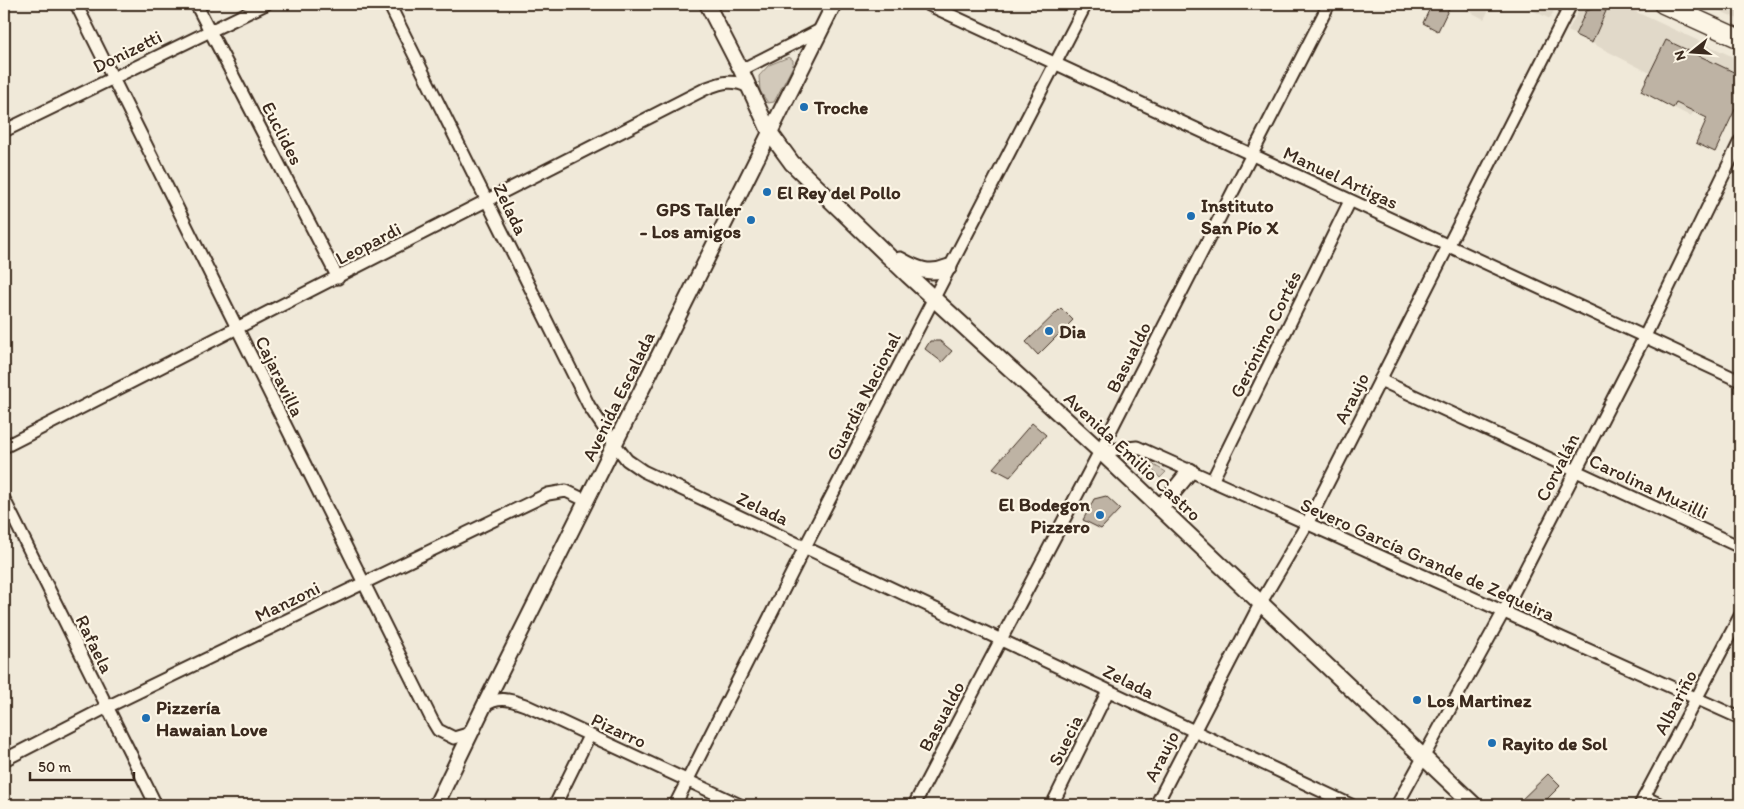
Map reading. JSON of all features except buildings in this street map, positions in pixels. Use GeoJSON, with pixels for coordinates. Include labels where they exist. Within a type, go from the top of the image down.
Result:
{"type":"FeatureCollection","features":[{"type":"Feature","properties":{"kind":"main road"},"geometry":{"type":"LineString","coordinates":[[1663,4],[1740,39]]}},
{"type":"Feature","properties":{"kind":"main road","name":"Avenida Emilio Castro"},"geometry":{"type":"LineString","coordinates":[[770,133],[792,163],[933,298],[1100,451],[1474,805]]}},
{"type":"Feature","properties":{"kind":"main road"},"geometry":{"type":"LineString","coordinates":[[885,252],[921,271],[938,272],[949,267]]}},
{"type":"Feature","properties":{"kind":"main road"},"geometry":{"type":"LineString","coordinates":[[1160,508],[1190,471]]}},
{"type":"Feature","properties":{"kind":"street","name":"Cajaravilla"},"geometry":{"type":"LineString","coordinates":[[76,4],[363,584],[438,730],[454,738],[472,733]]}},
{"type":"Feature","properties":{"kind":"street","name":"Euclides"},"geometry":{"type":"LineString","coordinates":[[196,4],[338,278]]}},
{"type":"Feature","properties":{"kind":"street","name":"Donizetti"},"geometry":{"type":"LineString","coordinates":[[4,132],[266,4]]}},
{"type":"Feature","properties":{"kind":"street","name":"Zelada"},"geometry":{"type":"LineString","coordinates":[[389,4],[590,406],[627,460],[643,471],[1351,805]]}},
{"type":"Feature","properties":{"kind":"street"},"geometry":{"type":"LineString","coordinates":[[707,4],[741,70],[770,133]]}},
{"type":"Feature","properties":{"kind":"street","name":"Avenida Escalada"},"geometry":{"type":"LineString","coordinates":[[436,805],[834,4]]}},
{"type":"Feature","properties":{"kind":"street","name":"Manuel Artigas"},"geometry":{"type":"LineString","coordinates":[[926,4],[1740,381]]}},
{"type":"Feature","properties":{"kind":"street","name":"Guardia Nacional"},"geometry":{"type":"LineString","coordinates":[[676,805],[805,548],[1086,4]]}},
{"type":"Feature","properties":{"kind":"street","name":"Basualdo"},"geometry":{"type":"LineString","coordinates":[[914,805],[1100,451],[1329,4]]}},
{"type":"Feature","properties":{"kind":"street","name":"Araujo"},"geometry":{"type":"LineString","coordinates":[[1156,805],[1260,604],[1307,524],[1450,246],[1571,4]]}},
{"type":"Feature","properties":{"kind":"street"},"geometry":{"type":"LineString","coordinates":[[741,70],[820,30]]}},
{"type":"Feature","properties":{"kind":"street","name":"Leopardi"},"geometry":{"type":"LineString","coordinates":[[4,447],[707,88],[727,81],[738,82],[749,88]]}},
{"type":"Feature","properties":{"kind":"street","name":"Corvalán"},"geometry":{"type":"LineString","coordinates":[[1397,805],[1504,611],[1574,471],[1645,336],[1740,141]]}},
{"type":"Feature","properties":{"kind":"street","name":"Gerónimo Cortés"},"geometry":{"type":"LineString","coordinates":[[1212,481],[1350,201]]}},
{"type":"Feature","properties":{"kind":"street","name":"Carolina Muzilli"},"geometry":{"type":"LineString","coordinates":[[1380,380],[1740,547]]}},
{"type":"Feature","properties":{"kind":"street","name":"Severo García Grande de Zequeira"},"geometry":{"type":"LineString","coordinates":[[1100,451],[1137,447],[1740,718]]}},
{"type":"Feature","properties":{"kind":"street","name":"Manzoni"},"geometry":{"type":"LineString","coordinates":[[4,760],[107,707],[548,494],[566,491],[587,501]]}},
{"type":"Feature","properties":{"kind":"street","name":"Rafaela"},"geometry":{"type":"LineString","coordinates":[[4,498],[156,805]]}},
{"type":"Feature","properties":{"kind":"street","name":"Albariño"},"geometry":{"type":"LineString","coordinates":[[1642,801],[1740,616]]}},
{"type":"Feature","properties":{"kind":"street","name":"Suecia"},"geometry":{"type":"LineString","coordinates":[[1052,805],[1108,691]]}},
{"type":"Feature","properties":{"kind":"street","name":"Pizarro"},"geometry":{"type":"LineString","coordinates":[[484,706],[497,699],[508,699],[540,711],[740,805]]}},
{"type":"Feature","properties":{"kind":"street"},"geometry":{"type":"LineString","coordinates":[[555,805],[590,736]]}},
{"type":"Feature","properties":{"kind":"street"},"geometry":{"type":"LineString","coordinates":[[1642,801],[1662,805]]}},
{"type":"Feature","properties":{"kind":"shaded area"},"geometry":{"type":"Polygon","coordinates":[[[1455,4],[1492,4],[1484,19],[1455,4]]]}},
{"type":"Feature","properties":{"kind":"shaded area"},"geometry":{"type":"Polygon","coordinates":[[[1520,4],[1557,4],[1550,19],[1520,4]]]}},
{"type":"Feature","properties":{"kind":"shaded area"},"geometry":{"type":"Polygon","coordinates":[[[1582,4],[1619,4],[1740,60],[1740,97],[1722,88],[1690,116],[1641,91],[1650,73],[1568,31],[1582,4]]]}},
{"type":"Feature","properties":{"kind":"shaded area"},"geometry":{"type":"Polygon","coordinates":[[[1705,4],[1740,4],[1740,20],[1705,4]]]}},
{"type":"Feature","properties":{"kind":"shaded area"},"geometry":{"type":"Polygon","coordinates":[[[789,57],[793,60],[793,66],[774,102],[768,103],[760,91],[759,76],[769,65],[789,57]]]}},
{"type":"Feature","properties":{"kind":"shaded area"},"geometry":{"type":"Polygon","coordinates":[[[1143,459],[1166,472],[1160,478],[1143,459]]]}},
{"type":"Feature","properties":{"kind":"place","name":"Troche"},"geometry":{"type":"Point","coordinates":[804,107]}},
{"type":"Feature","properties":{"kind":"place","name":"El Rey del Pollo"},"geometry":{"type":"Point","coordinates":[767,192]}},
{"type":"Feature","properties":{"kind":"place","name":"Instituto San Pío X"},"geometry":{"type":"Point","coordinates":[1191,216]}},
{"type":"Feature","properties":{"kind":"place","name":"GPS Taller - Los amigos"},"geometry":{"type":"Point","coordinates":[751,220]}},
{"type":"Feature","properties":{"kind":"place","name":"Dia"},"geometry":{"type":"Point","coordinates":[1049,331]}},
{"type":"Feature","properties":{"kind":"place","name":"El Bodegon Pizzero"},"geometry":{"type":"Point","coordinates":[1100,515]}},
{"type":"Feature","properties":{"kind":"place","name":"Los Martinez"},"geometry":{"type":"Point","coordinates":[1417,700]}},
{"type":"Feature","properties":{"kind":"place","name":"Pizzería Hawaian Love"},"geometry":{"type":"Point","coordinates":[146,718]}},
{"type":"Feature","properties":{"kind":"place","name":"Rayito de Sol"},"geometry":{"type":"Point","coordinates":[1492,743]}}]}
